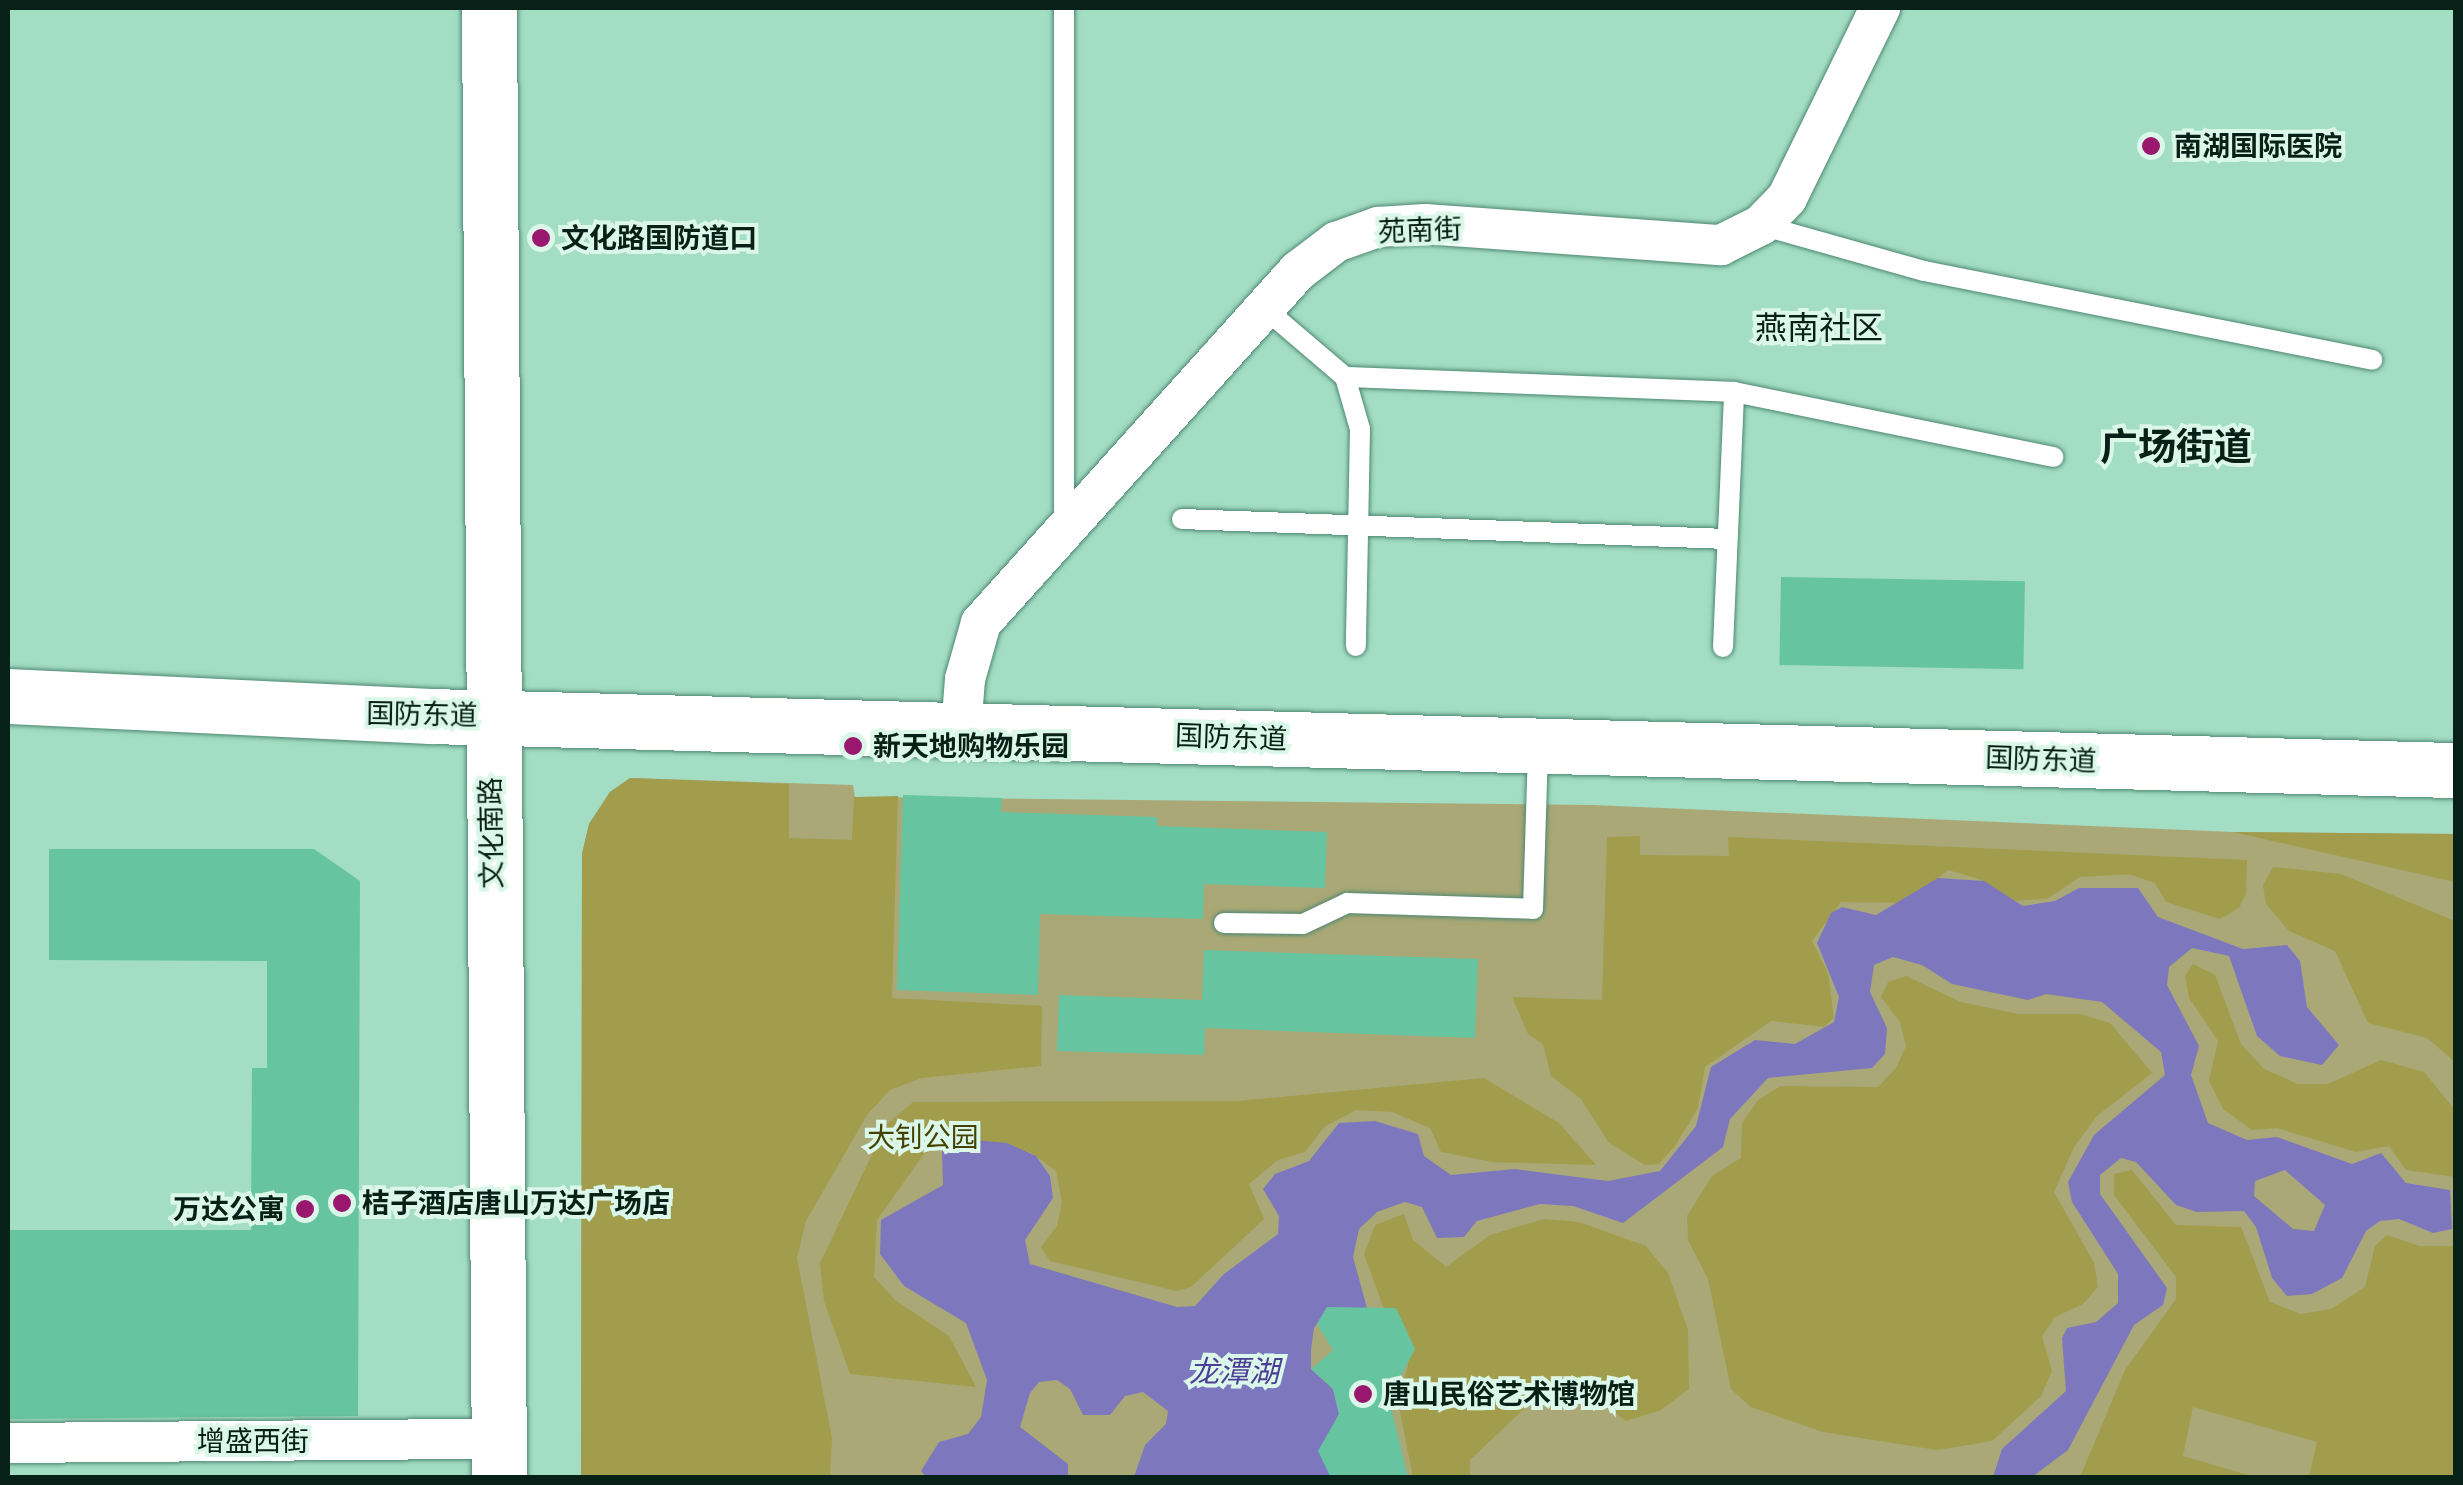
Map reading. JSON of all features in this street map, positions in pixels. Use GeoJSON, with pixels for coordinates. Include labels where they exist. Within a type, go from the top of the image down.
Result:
{"type":"FeatureCollection","features":[{"type":"Feature","properties":{"kind":"street","name":"文化南路"},"geometry":{"type":"LineString","coordinates":[[490,8],[489,715],[499,1458]]}},
{"type":"Feature","properties":{"kind":"street","name":"苑南街"},"geometry":{"type":"LineString","coordinates":[[960,730],[964,680],[981,623],[1263,306],[1336,242],[1378,227],[1426,224],[1721,245],[1761,225],[1787,198],[1880,8]]}},
{"type":"Feature","properties":{"kind":"street","name":"国防东道"},"geometry":{"type":"LineString","coordinates":[[8,696],[960,730],[2456,770]]}},
{"type":"Feature","properties":{"kind":"street","name":"增盛西街"},"geometry":{"type":"LineString","coordinates":[[8,1443],[499,1458]]}},
{"type":"Feature","properties":{"kind":"lane"},"geometry":{"type":"LineString","coordinates":[[1064,8],[1064,526]]}},
{"type":"Feature","properties":{"kind":"lane"},"geometry":{"type":"LineString","coordinates":[[1761,225],[1924,271],[2372,360]]}},
{"type":"Feature","properties":{"kind":"lane"},"geometry":{"type":"LineString","coordinates":[[1263,306],[1345,378],[1360,429],[1356,646]]}},
{"type":"Feature","properties":{"kind":"lane"},"geometry":{"type":"LineString","coordinates":[[1345,378],[1734,392],[2053,457]]}},
{"type":"Feature","properties":{"kind":"lane"},"geometry":{"type":"LineString","coordinates":[[1722,647],[1734,392]]}},
{"type":"Feature","properties":{"kind":"lane"},"geometry":{"type":"LineString","coordinates":[[1182,519],[1727,539]]}},
{"type":"Feature","properties":{"kind":"lane"},"geometry":{"type":"LineString","coordinates":[[1224,923],[1304,924],[1347,903],[1534,909],[1538,745]]}},
{"type":"Feature","properties":{"kind":"green space","name":"大钊公园"},"geometry":{"type":"Polygon","coordinates":[[[630,778],[853,785],[855,797],[1592,805],[2233,832],[2455,834],[2455,1477],[581,1478],[582,854],[589,824],[610,792],[630,778]]]}},
{"type":"Feature","properties":{"kind":"green space"},"geometry":{"type":"Polygon","coordinates":[[[630,778],[789,784],[789,838],[852,840],[854,797],[898,796],[892,998],[1042,1006],[1041,1066],[922,1078],[890,1090],[867,1115],[806,1221],[797,1258],[832,1438],[830,1477],[581,1477],[582,854],[589,824],[610,792],[630,778]]]}},
{"type":"Feature","properties":{"kind":"green space"},"geometry":{"type":"Polygon","coordinates":[[[2233,832],[2455,834],[2455,882],[2233,832]]]}},
{"type":"Feature","properties":{"kind":"green space"},"geometry":{"type":"Polygon","coordinates":[[[1640,836],[1640,855],[1729,856],[1728,837],[2247,860],[2246,894],[2239,908],[2220,919],[2166,902],[2155,883],[2128,874],[2080,877],[2047,899],[2011,901],[1979,879],[1948,870],[1907,903],[1841,902],[1812,941],[1828,973],[1834,1018],[1824,1027],[1771,1021],[1705,1067],[1698,1108],[1675,1146],[1659,1164],[1645,1165],[1609,1143],[1581,1099],[1551,1076],[1543,1044],[1528,1034],[1512,997],[1602,1000],[1607,837],[1640,836]]]}},
{"type":"Feature","properties":{"kind":"green space"},"geometry":{"type":"Polygon","coordinates":[[[2273,867],[2341,874],[2455,921],[2455,1062],[2427,1038],[2368,1023],[2335,951],[2289,931],[2266,904],[2263,885],[2273,867]]]}},
{"type":"Feature","properties":{"kind":"green space"},"geometry":{"type":"Polygon","coordinates":[[[2193,964],[2215,975],[2241,1044],[2264,1069],[2298,1084],[2328,1084],[2381,1060],[2424,1072],[2455,1110],[2455,1177],[2406,1170],[2389,1146],[2356,1152],[2277,1128],[2252,1130],[2223,1109],[2209,1081],[2218,1041],[2189,998],[2185,976],[2193,964]]]}},
{"type":"Feature","properties":{"kind":"green space"},"geometry":{"type":"Polygon","coordinates":[[[1906,976],[1961,1002],[2019,1014],[2080,1014],[2110,1023],[2152,1073],[2097,1116],[2074,1147],[2054,1192],[2094,1263],[2098,1287],[2083,1304],[2055,1317],[2042,1336],[2052,1371],[2041,1396],[1992,1441],[1937,1450],[1823,1432],[1751,1407],[1731,1389],[1708,1279],[1688,1240],[1687,1216],[1712,1176],[1741,1158],[1742,1123],[1758,1100],[1781,1086],[1878,1087],[1896,1068],[1906,1046],[1900,1022],[1881,997],[1888,982],[1906,976]]]}},
{"type":"Feature","properties":{"kind":"green space"},"geometry":{"type":"Polygon","coordinates":[[[1484,1078],[1559,1123],[1596,1165],[1492,1162],[1441,1152],[1430,1128],[1392,1112],[1356,1110],[1324,1127],[1305,1152],[1278,1160],[1249,1184],[1264,1219],[1191,1287],[1177,1291],[1050,1261],[1041,1247],[1057,1226],[1062,1203],[1056,1171],[1030,1152],[956,1140],[924,1154],[877,1220],[874,1277],[895,1300],[949,1336],[976,1387],[850,1374],[824,1301],[820,1263],[886,1125],[913,1102],[1237,1101],[1484,1078]]]}},
{"type":"Feature","properties":{"kind":"green space"},"geometry":{"type":"Polygon","coordinates":[[[2132,1170],[2176,1225],[2241,1227],[2270,1302],[2301,1314],[2331,1309],[2365,1287],[2375,1246],[2387,1235],[2419,1246],[2455,1246],[2455,1477],[2309,1477],[2317,1442],[2193,1407],[2183,1456],[2255,1477],[2080,1477],[2125,1370],[2176,1299],[2176,1277],[2114,1195],[2114,1174],[2132,1170]]]}},
{"type":"Feature","properties":{"kind":"green space"},"geometry":{"type":"Polygon","coordinates":[[[1404,1214],[1413,1240],[1446,1267],[1490,1235],[1544,1219],[1579,1222],[1646,1246],[1668,1273],[1688,1330],[1689,1389],[1661,1410],[1626,1421],[1589,1392],[1542,1392],[1470,1460],[1470,1477],[1413,1477],[1398,1402],[1408,1366],[1404,1337],[1385,1312],[1364,1254],[1375,1225],[1404,1214]]]}},
{"type":"Feature","properties":{"kind":"water","name":"龙潭湖"},"geometry":{"type":"Polygon","coordinates":[[[1938,878],[1984,881],[2023,906],[2055,901],[2079,888],[2138,888],[2158,917],[2243,949],[2287,945],[2300,961],[2307,1007],[2339,1045],[2322,1065],[2280,1056],[2257,1036],[2229,956],[2192,948],[2169,967],[2167,985],[2199,1046],[2191,1075],[2208,1123],[2247,1140],[2277,1137],[2352,1164],[2381,1153],[2406,1183],[2450,1190],[2452,1229],[2433,1233],[2399,1219],[2380,1221],[2366,1231],[2342,1278],[2312,1294],[2287,1296],[2272,1278],[2256,1227],[2244,1211],[2197,1212],[2176,1205],[2136,1162],[2121,1158],[2100,1175],[2100,1194],[2167,1288],[2163,1305],[2134,1325],[2068,1450],[2032,1477],[1993,1477],[2002,1449],[2066,1391],[2062,1338],[2067,1328],[2096,1322],[2118,1303],[2118,1274],[2072,1202],[2068,1182],[2094,1135],[2165,1075],[2161,1052],[2102,1002],[2046,994],[2028,1000],[1952,984],[1922,965],[1893,957],[1874,965],[1870,992],[1887,1028],[1885,1054],[1872,1068],[1768,1078],[1730,1119],[1723,1147],[1623,1223],[1573,1206],[1540,1204],[1477,1221],[1464,1237],[1437,1238],[1422,1207],[1405,1202],[1377,1212],[1359,1229],[1353,1257],[1367,1308],[1327,1308],[1314,1328],[1311,1369],[1333,1389],[1339,1414],[1331,1430],[1331,1477],[1134,1477],[1145,1445],[1166,1424],[1168,1411],[1143,1392],[1125,1396],[1110,1415],[1083,1415],[1070,1389],[1057,1380],[1039,1382],[1030,1393],[1020,1427],[1068,1464],[1068,1477],[926,1477],[921,1471],[939,1442],[968,1434],[981,1417],[987,1380],[966,1323],[904,1286],[880,1254],[881,1220],[943,1185],[942,1151],[962,1139],[1007,1143],[1036,1156],[1050,1176],[1053,1198],[1025,1240],[1030,1264],[1177,1307],[1195,1306],[1224,1274],[1278,1234],[1279,1216],[1263,1189],[1275,1174],[1309,1161],[1339,1123],[1375,1121],[1418,1134],[1424,1156],[1451,1175],[1515,1169],[1608,1181],[1660,1171],[1696,1126],[1711,1067],[1755,1040],[1795,1044],[1834,1022],[1839,997],[1817,943],[1831,913],[1842,907],[1876,915],[1938,878]],[[2285,1170],[2255,1181],[2254,1196],[2293,1229],[2314,1231],[2325,1205],[2285,1170]]]}},
{"type":"Feature","properties":{"kind":"building"},"geometry":{"type":"Polygon","coordinates":[[[1781,577],[2025,581],[2023,669],[1779,665],[1781,577]]]}},
{"type":"Feature","properties":{"kind":"building"},"geometry":{"type":"Polygon","coordinates":[[[903,795],[1002,798],[1001,812],[1157,817],[1157,826],[1327,832],[1325,888],[1204,884],[1203,919],[1040,914],[1038,995],[897,990],[903,795]]]}},
{"type":"Feature","properties":{"kind":"building"},"geometry":{"type":"Polygon","coordinates":[[[49,849],[314,849],[360,881],[358,1416],[8,1419],[8,1230],[251,1230],[252,1068],[267,1068],[267,961],[49,960],[49,849]]]}},
{"type":"Feature","properties":{"kind":"building"},"geometry":{"type":"Polygon","coordinates":[[[1204,950],[1478,959],[1475,1038],[1205,1028],[1204,1055],[1057,1051],[1059,995],[1202,1000],[1204,950]]]}},
{"type":"Feature","properties":{"kind":"building","name":"唐山民俗艺术博物馆"},"geometry":{"type":"Polygon","coordinates":[[[1327,1307],[1396,1308],[1415,1349],[1389,1399],[1408,1478],[1331,1478],[1318,1451],[1339,1414],[1333,1389],[1311,1369],[1333,1350],[1317,1324],[1327,1307]]]}},
{"type":"Feature","properties":{"kind":"place","name":"南湖国际医院"},"geometry":{"type":"Point","coordinates":[2151,146]}},
{"type":"Feature","properties":{"kind":"place","name":"文化路国防道口"},"geometry":{"type":"Point","coordinates":[541,238]}},
{"type":"Feature","properties":{"kind":"place","name":"新天地购物乐园"},"geometry":{"type":"Point","coordinates":[853,746]}},
{"type":"Feature","properties":{"kind":"place","name":"桔子酒店唐山万达广场店"},"geometry":{"type":"Point","coordinates":[342,1203]}},
{"type":"Feature","properties":{"kind":"place","name":"万达公寓"},"geometry":{"type":"Point","coordinates":[305,1209]}},
{"type":"Feature","properties":{"kind":"place","name":"唐山民俗艺术博物馆"},"geometry":{"type":"Point","coordinates":[1363,1394]}},
{"type":"Feature","properties":{"kind":"district","name":"燕南社区"},"geometry":{"type":"Point","coordinates":[1819,327]}},
{"type":"Feature","properties":{"kind":"district","name":"广场街道"},"geometry":{"type":"Point","coordinates":[2176,446]}}]}
